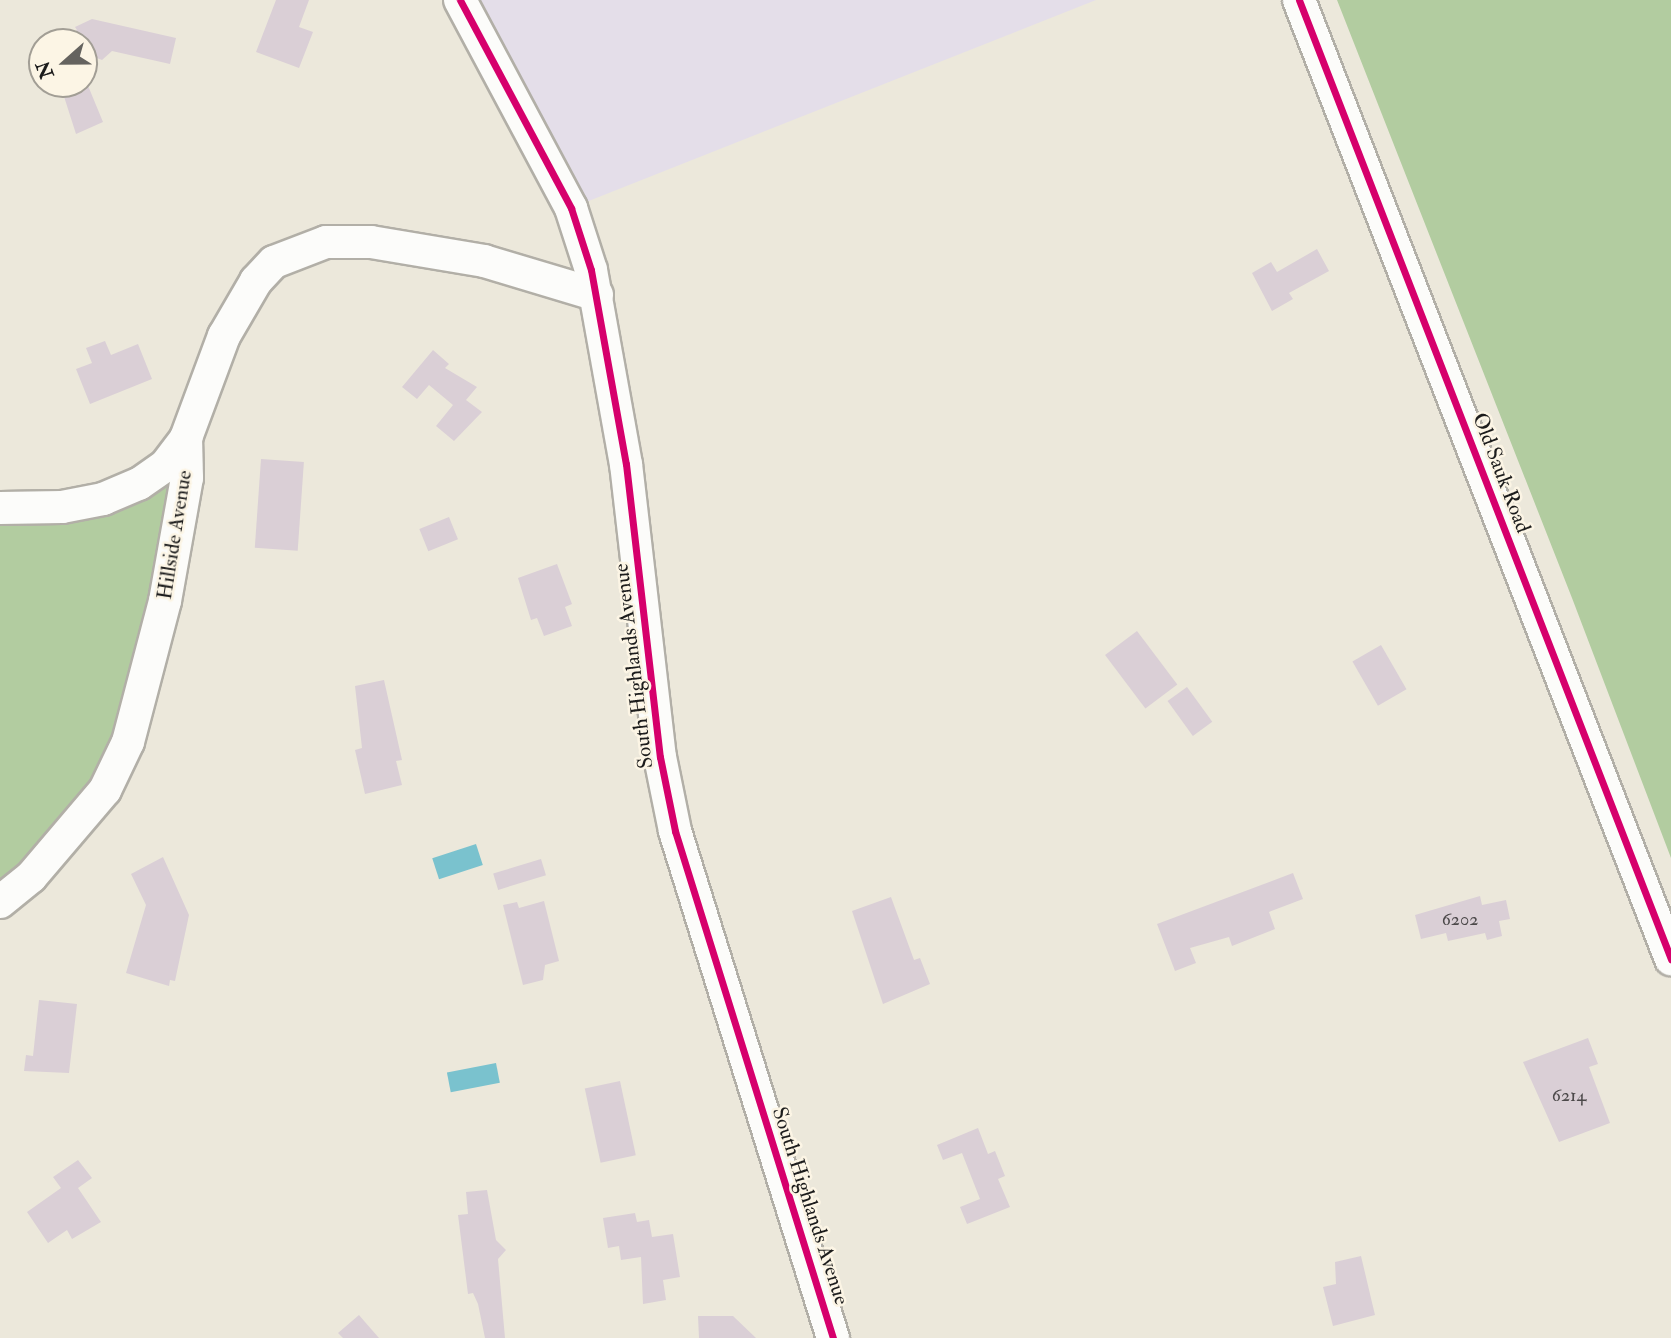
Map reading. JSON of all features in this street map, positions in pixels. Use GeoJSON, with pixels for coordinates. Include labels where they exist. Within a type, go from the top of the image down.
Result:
{"type":"FeatureCollection","features":[{"type":"Feature","properties":{"kind":"street","name":"South Highlands Avenue"},"geometry":{"type":"LineString","coordinates":[[460,0],[571,208],[597,295],[626,464],[660,757],[676,831],[833,1338]]}},
{"type":"Feature","properties":{"kind":"street","name":"Old Sauk Road"},"geometry":{"type":"LineString","coordinates":[[1299,0],[1671,959]]}},
{"type":"Feature","properties":{"kind":"street","name":"Hillside Avenue"},"geometry":{"type":"LineString","coordinates":[[0,902],[31,877],[105,790],[128,741],[165,601],[187,478],[186,438],[224,336],[257,281],[274,262],[326,242],[371,242],[484,261],[597,295]]}},
{"type":"Feature","properties":{"kind":"street"},"geometry":{"type":"LineString","coordinates":[[0,508],[62,508],[103,499],[139,484],[166,465],[186,438]]}},
{"type":"Feature","properties":{"kind":"shaded area"},"geometry":{"type":"Polygon","coordinates":[[[460,0],[1096,0],[571,208],[460,0]]]}},
{"type":"Feature","properties":{"kind":"green space"},"geometry":{"type":"Polygon","coordinates":[[[1337,0],[1671,0],[1671,858],[1572,598],[1337,0]]]}},
{"type":"Feature","properties":{"kind":"green space"},"geometry":{"type":"Polygon","coordinates":[[[178,461],[152,625],[98,789],[0,889],[0,518],[178,461]]]}},
{"type":"Feature","properties":{"kind":"water"},"geometry":{"type":"Polygon","coordinates":[[[476,844],[483,865],[439,879],[432,858],[476,844]]]}},
{"type":"Feature","properties":{"kind":"water"},"geometry":{"type":"Polygon","coordinates":[[[496,1063],[500,1083],[451,1092],[447,1073],[496,1063]]]}},
{"type":"Feature","properties":{"kind":"building"},"geometry":{"type":"Polygon","coordinates":[[[276,0],[309,0],[299,27],[313,32],[299,68],[256,52],[276,0]]]}},
{"type":"Feature","properties":{"kind":"building"},"geometry":{"type":"Polygon","coordinates":[[[92,19],[176,38],[170,64],[112,51],[102,60],[98,58],[98,28],[75,27],[92,19]]]}},
{"type":"Feature","properties":{"kind":"building"},"geometry":{"type":"Polygon","coordinates":[[[64,98],[93,98],[103,122],[76,134],[64,98]]]}},
{"type":"Feature","properties":{"kind":"building"},"geometry":{"type":"Polygon","coordinates":[[[1317,249],[1329,271],[1289,293],[1293,299],[1272,311],[1252,273],[1271,262],[1277,272],[1317,249]]]}},
{"type":"Feature","properties":{"kind":"building"},"geometry":{"type":"Polygon","coordinates":[[[105,341],[111,355],[138,344],[152,379],[90,404],[76,369],[92,363],[86,348],[105,341]]]}},
{"type":"Feature","properties":{"kind":"building"},"geometry":{"type":"Polygon","coordinates":[[[433,350],[449,364],[445,368],[477,387],[466,400],[482,412],[454,441],[436,426],[453,405],[429,385],[417,399],[402,387],[433,350]]]}},
{"type":"Feature","properties":{"kind":"building"},"geometry":{"type":"Polygon","coordinates":[[[261,459],[304,462],[298,551],[255,548],[261,459]]]}},
{"type":"Feature","properties":{"kind":"building"},"geometry":{"type":"Polygon","coordinates":[[[449,517],[458,539],[428,551],[419,529],[449,517]]]}},
{"type":"Feature","properties":{"kind":"building"},"geometry":{"type":"Polygon","coordinates":[[[557,564],[572,604],[565,607],[572,626],[544,636],[537,618],[531,620],[518,578],[557,564]]]}},
{"type":"Feature","properties":{"kind":"building"},"geometry":{"type":"Polygon","coordinates":[[[1137,631],[1177,685],[1145,709],[1105,655],[1137,631]]]}},
{"type":"Feature","properties":{"kind":"building"},"geometry":{"type":"Polygon","coordinates":[[[1381,645],[1406,689],[1378,706],[1352,662],[1381,645]]]}},
{"type":"Feature","properties":{"kind":"building"},"geometry":{"type":"Polygon","coordinates":[[[384,680],[402,760],[396,761],[402,785],[365,794],[355,750],[362,748],[355,686],[384,680]]]}},
{"type":"Feature","properties":{"kind":"building"},"geometry":{"type":"Polygon","coordinates":[[[1187,687],[1212,722],[1193,736],[1168,701],[1187,687]]]}},
{"type":"Feature","properties":{"kind":"building"},"geometry":{"type":"Polygon","coordinates":[[[163,857],[189,915],[175,981],[170,980],[169,986],[126,973],[146,905],[131,874],[163,857]]]}},
{"type":"Feature","properties":{"kind":"building"},"geometry":{"type":"Polygon","coordinates":[[[541,859],[546,875],[498,890],[493,874],[541,859]]]}},
{"type":"Feature","properties":{"kind":"building"},"geometry":{"type":"Polygon","coordinates":[[[1293,873],[1303,899],[1269,912],[1275,929],[1232,946],[1229,937],[1190,948],[1196,963],[1175,971],[1157,924],[1293,873]]]}},
{"type":"Feature","properties":{"kind":"building"},"geometry":{"type":"Polygon","coordinates":[[[1480,896],[1482,905],[1506,900],[1510,919],[1499,921],[1502,936],[1487,940],[1485,933],[1448,941],[1446,933],[1421,939],[1415,915],[1480,896]]]}},
{"type":"Feature","properties":{"kind":"building"},"geometry":{"type":"Polygon","coordinates":[[[891,897],[914,960],[920,958],[930,984],[883,1004],[852,911],[891,897]]]}},
{"type":"Feature","properties":{"kind":"building"},"geometry":{"type":"Polygon","coordinates":[[[544,901],[559,961],[545,965],[543,980],[523,985],[503,905],[517,902],[519,908],[544,901]]]}},
{"type":"Feature","properties":{"kind":"building"},"geometry":{"type":"Polygon","coordinates":[[[39,1000],[77,1004],[69,1073],[24,1071],[26,1055],[33,1056],[39,1000]]]}},
{"type":"Feature","properties":{"kind":"building"},"geometry":{"type":"Polygon","coordinates":[[[1588,1038],[1598,1064],[1589,1067],[1610,1123],[1559,1142],[1523,1062],[1588,1038]]]}},
{"type":"Feature","properties":{"kind":"building"},"geometry":{"type":"Polygon","coordinates":[[[620,1081],[636,1155],[601,1163],[585,1088],[620,1081]]]}},
{"type":"Feature","properties":{"kind":"building"},"geometry":{"type":"Polygon","coordinates":[[[978,1128],[988,1154],[995,1151],[1005,1176],[998,1179],[1010,1207],[967,1224],[960,1207],[980,1199],[962,1153],[943,1160],[937,1145],[978,1128]]]}},
{"type":"Feature","properties":{"kind":"building"},"geometry":{"type":"Polygon","coordinates":[[[78,1160],[92,1178],[78,1188],[101,1222],[72,1239],[67,1230],[48,1243],[27,1212],[61,1188],[53,1177],[78,1160]]]}},
{"type":"Feature","properties":{"kind":"building"},"geometry":{"type":"Polygon","coordinates":[[[487,1190],[496,1240],[506,1250],[498,1259],[505,1338],[485,1338],[478,1304],[473,1293],[468,1294],[458,1215],[468,1214],[466,1192],[487,1190]]]}},
{"type":"Feature","properties":{"kind":"building"},"geometry":{"type":"Polygon","coordinates":[[[635,1213],[637,1222],[649,1220],[652,1237],[673,1234],[680,1277],[663,1280],[666,1300],[643,1304],[641,1257],[621,1260],[619,1246],[608,1248],[603,1218],[635,1213]]]}},
{"type":"Feature","properties":{"kind":"building"},"geometry":{"type":"Polygon","coordinates":[[[1361,1256],[1375,1315],[1333,1326],[1323,1287],[1336,1284],[1335,1262],[1361,1256]]]}},
{"type":"Feature","properties":{"kind":"building"},"geometry":{"type":"Polygon","coordinates":[[[359,1315],[379,1338],[343,1338],[338,1333],[359,1315]]]}},
{"type":"Feature","properties":{"kind":"building"},"geometry":{"type":"Polygon","coordinates":[[[698,1316],[733,1316],[756,1338],[699,1338],[698,1316]]]}},
{"type":"Feature","properties":{"kind":"cycle path"},"geometry":{"type":"LineString","coordinates":[[460,0],[571,208],[591,270],[626,464],[660,757],[675,831],[833,1338]]}},
{"type":"Feature","properties":{"kind":"cycle path"},"geometry":{"type":"LineString","coordinates":[[1299,0],[1671,959]]}}]}
